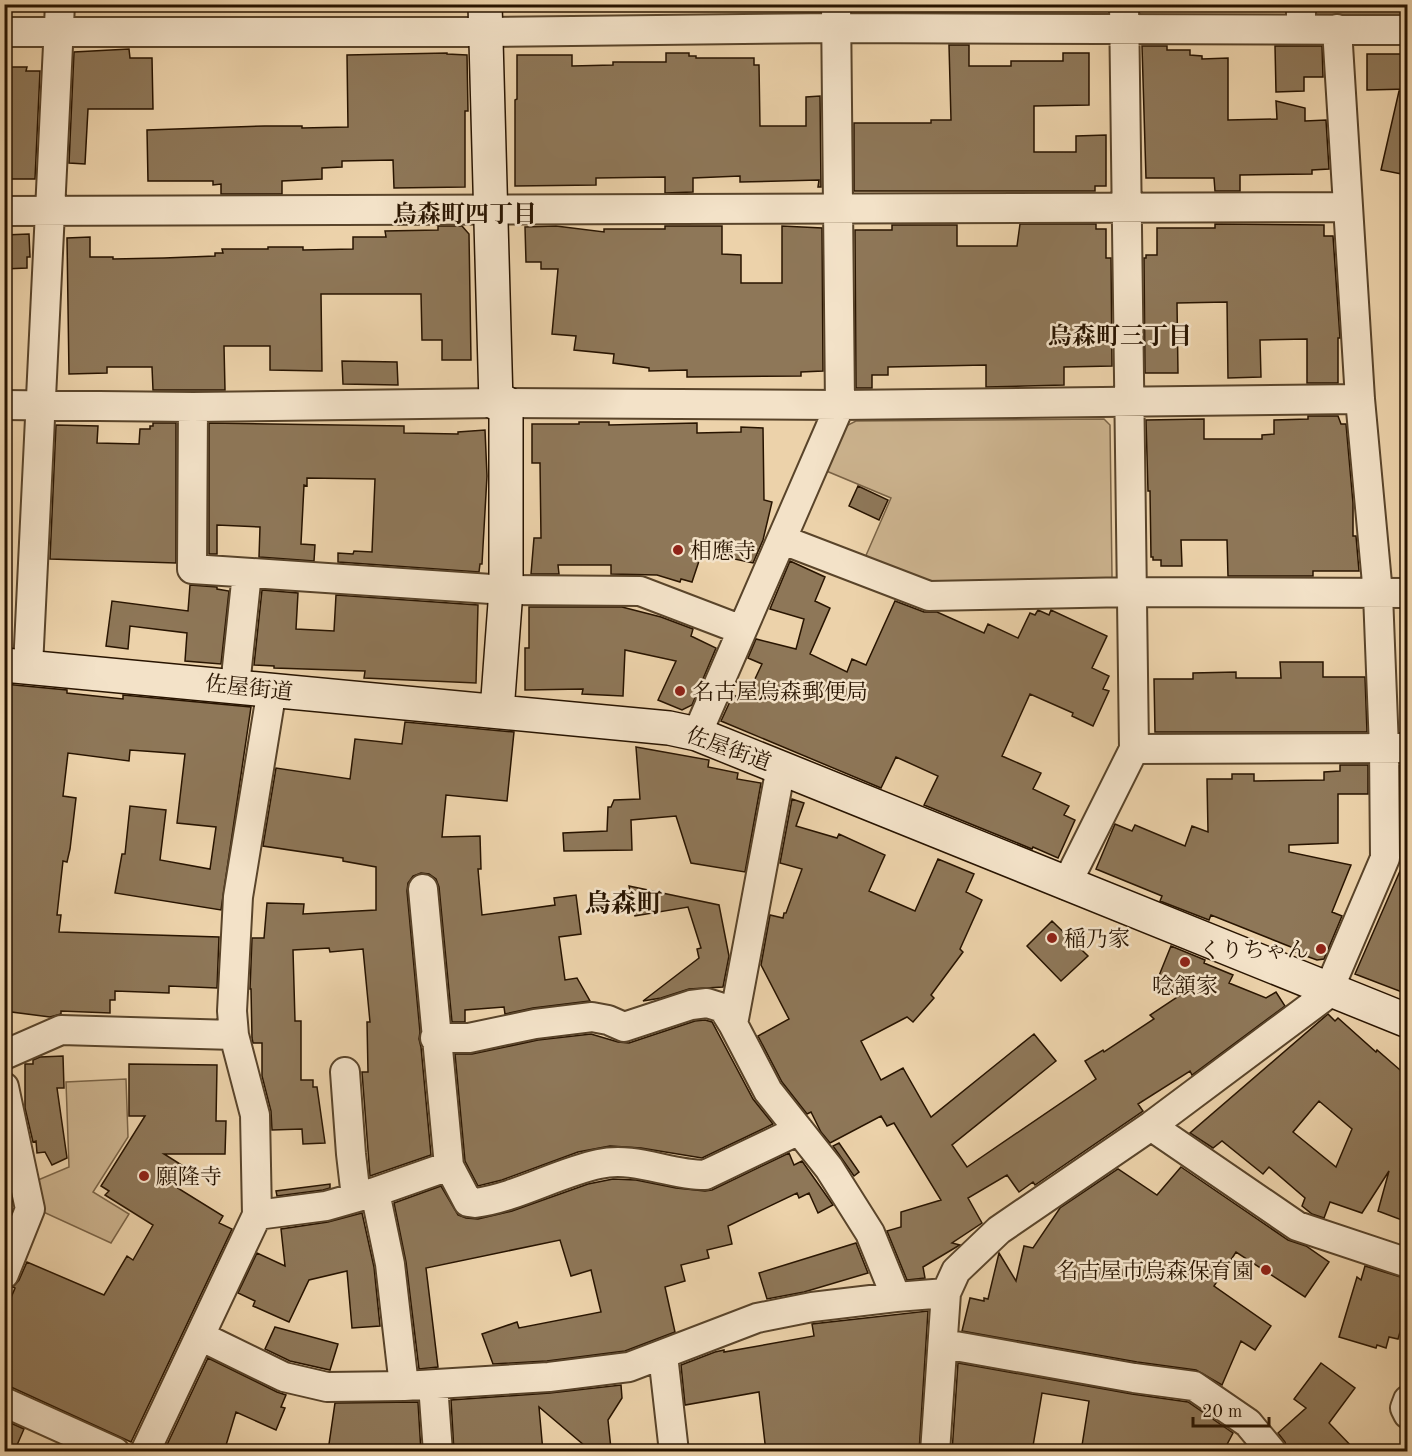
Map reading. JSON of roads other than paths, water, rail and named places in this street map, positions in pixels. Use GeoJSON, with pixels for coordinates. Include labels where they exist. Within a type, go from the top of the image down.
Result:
{"type":"FeatureCollection","features":[{"type":"Feature","properties":{"kind":"street"},"geometry":{"type":"LineString","coordinates":[[697,734],[840,405],[836,16]]}},
{"type":"Feature","properties":{"kind":"street"},"geometry":{"type":"LineString","coordinates":[[4,32],[59,18],[836,16],[1301,17],[1337,30],[1407,30]]}},
{"type":"Feature","properties":{"kind":"street"},"geometry":{"type":"LineString","coordinates":[[1066,885],[1134,749],[1124,17]]}},
{"type":"Feature","properties":{"kind":"street"},"geometry":{"type":"LineString","coordinates":[[16,666],[40,405],[59,18]]}},
{"type":"Feature","properties":{"kind":"street"},"geometry":{"type":"LineString","coordinates":[[485,18],[491,211],[501,403],[506,590],[497,711]]}},
{"type":"Feature","properties":{"kind":"street"},"geometry":{"type":"LineString","coordinates":[[935,1452],[946,1293],[956,1271],[999,1230],[1151,1126],[1331,990],[1396,861],[1396,748],[1378,594],[1360,399],[1337,30]]}},
{"type":"Feature","properties":{"kind":"street"},"geometry":{"type":"LineString","coordinates":[[4,211],[1348,207]]}},
{"type":"Feature","properties":{"kind":"street"},"geometry":{"type":"LineString","coordinates":[[4,405],[193,407],[501,403],[840,405],[1360,399]]}},
{"type":"Feature","properties":{"kind":"street"},"geometry":{"type":"LineString","coordinates":[[193,407],[192,569],[506,590],[640,591],[742,630]]}},
{"type":"Feature","properties":{"kind":"street"},"geometry":{"type":"LineString","coordinates":[[783,540],[929,596],[1132,592],[1407,593]]}},
{"type":"Feature","properties":{"kind":"street"},"geometry":{"type":"LineString","coordinates":[[235,686],[247,573]]}},
{"type":"Feature","properties":{"kind":"street","name":"佐屋街道"},"geometry":{"type":"LineString","coordinates":[[16,666],[669,728],[697,734],[1407,1021]]}},
{"type":"Feature","properties":{"kind":"street"},"geometry":{"type":"LineString","coordinates":[[145,1452],[257,1215],[255,1115],[234,1035],[232,1011],[238,897],[272,689]]}},
{"type":"Feature","properties":{"kind":"street"},"geometry":{"type":"LineString","coordinates":[[1134,749],[1396,748]]}},
{"type":"Feature","properties":{"kind":"street"},"geometry":{"type":"LineString","coordinates":[[733,1024],[781,767]]}},
{"type":"Feature","properties":{"kind":"street"},"geometry":{"type":"LineString","coordinates":[[423,889],[435,1038],[449,1166],[468,1202],[485,1202],[600,1164],[641,1163],[690,1175],[705,1175],[799,1130]]}},
{"type":"Feature","properties":{"kind":"street"},"geometry":{"type":"LineString","coordinates":[[435,1038],[469,1038],[535,1024],[592,1017],[608,1020],[624,1027],[691,1005],[707,1003],[723,1008],[768,1091],[829,1168],[870,1233],[896,1297]]}},
{"type":"Feature","properties":{"kind":"street"},"geometry":{"type":"LineString","coordinates":[[4,1056],[61,1030],[234,1035]]}},
{"type":"Feature","properties":{"kind":"street"},"geometry":{"type":"LineString","coordinates":[[345,1072],[351,1154],[390,1264],[404,1386]]}},
{"type":"Feature","properties":{"kind":"street"},"geometry":{"type":"LineString","coordinates":[[4,1088],[30,1209],[4,1274]]}},
{"type":"Feature","properties":{"kind":"street"},"geometry":{"type":"LineString","coordinates":[[1151,1126],[1297,1226],[1407,1263]]}},
{"type":"Feature","properties":{"kind":"street"},"geometry":{"type":"LineString","coordinates":[[257,1215],[326,1206],[366,1195],[449,1166]]}},
{"type":"Feature","properties":{"kind":"street"},"geometry":{"type":"LineString","coordinates":[[200,1336],[284,1377],[327,1387],[404,1386],[549,1377],[628,1367],[757,1318],[812,1307],[946,1293]]}},
{"type":"Feature","properties":{"kind":"street"},"geometry":{"type":"LineString","coordinates":[[944,1344],[1134,1378],[1194,1386],[1248,1423],[1272,1452]]}},
{"type":"Feature","properties":{"kind":"street"},"geometry":{"type":"LineString","coordinates":[[663,1355],[674,1452]]}},
{"type":"Feature","properties":{"kind":"street"},"geometry":{"type":"LineString","coordinates":[[433,1384],[438,1452]]}},
{"type":"Feature","properties":{"kind":"street"},"geometry":{"type":"LineString","coordinates":[[1407,1400],[1405,1408],[1407,1414]]}},
{"type":"Feature","properties":{"kind":"street"},"geometry":{"type":"LineString","coordinates":[[4,1402],[115,1452]]}},
{"type":"Feature","properties":{"kind":"place","name":"相應寺"},"geometry":{"type":"Point","coordinates":[678,550]}},
{"type":"Feature","properties":{"kind":"place","name":"名古屋烏森郵便局"},"geometry":{"type":"Point","coordinates":[680,691]}},
{"type":"Feature","properties":{"kind":"place","name":"稲乃家"},"geometry":{"type":"Point","coordinates":[1052,938]}},
{"type":"Feature","properties":{"kind":"place","name":"くりちゃん"},"geometry":{"type":"Point","coordinates":[1321,949]}},
{"type":"Feature","properties":{"kind":"place","name":"唸頷家"},"geometry":{"type":"Point","coordinates":[1185,962]}},
{"type":"Feature","properties":{"kind":"place","name":"願隆寺"},"geometry":{"type":"Point","coordinates":[144,1176]}},
{"type":"Feature","properties":{"kind":"place","name":"名古屋市烏森保育園"},"geometry":{"type":"Point","coordinates":[1266,1270]}},
{"type":"Feature","properties":{"kind":"district","name":"烏森町四丁目"},"geometry":{"type":"Point","coordinates":[465,214]}},
{"type":"Feature","properties":{"kind":"district","name":"烏森町三丁目"},"geometry":{"type":"Point","coordinates":[1120,336]}},
{"type":"Feature","properties":{"kind":"district","name":"烏森町"},"geometry":{"type":"Point","coordinates":[624,903]}}]}
